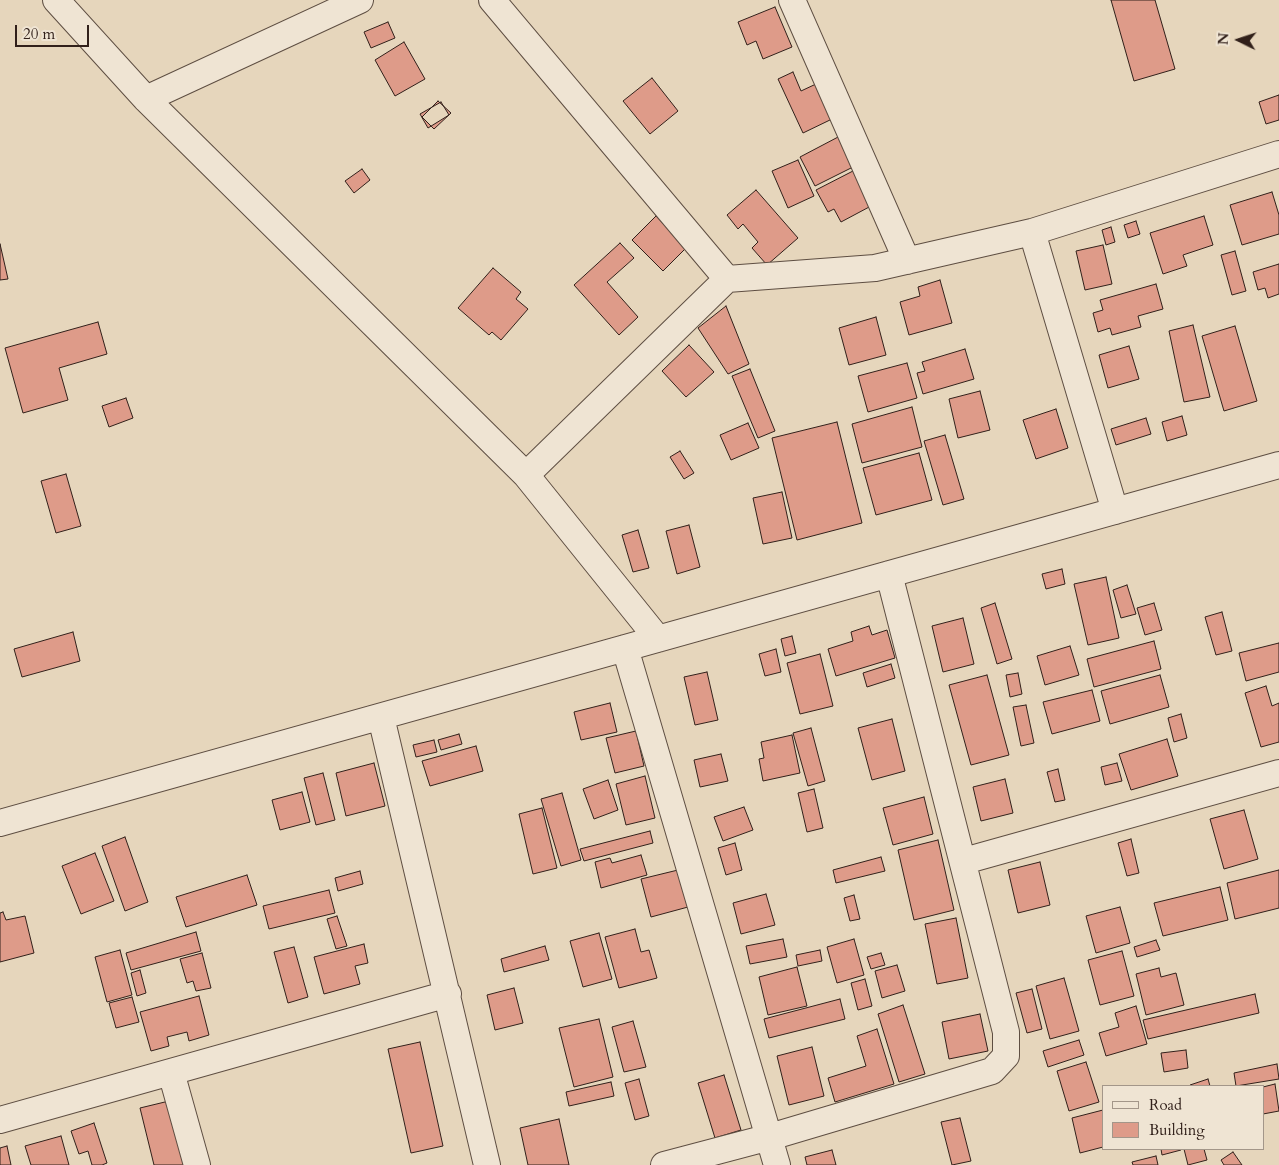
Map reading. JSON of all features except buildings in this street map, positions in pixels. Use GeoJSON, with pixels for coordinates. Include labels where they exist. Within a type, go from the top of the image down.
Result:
{"type":"FeatureCollection","features":[{"type":"Feature","properties":{"kind":"street"},"geometry":{"type":"LineString","coordinates":[[56,0],[146,99],[526,475],[658,639]]}},
{"type":"Feature","properties":{"kind":"street"},"geometry":{"type":"LineString","coordinates":[[146,99],[360,0]]}},
{"type":"Feature","properties":{"kind":"street"},"geometry":{"type":"LineString","coordinates":[[492,0],[727,279]]}},
{"type":"Feature","properties":{"kind":"street"},"geometry":{"type":"LineString","coordinates":[[792,0],[907,261]]}},
{"type":"Feature","properties":{"kind":"street"},"geometry":{"type":"LineString","coordinates":[[526,475],[727,279],[875,268],[907,261],[1032,232],[1279,154]]}},
{"type":"Feature","properties":{"kind":"street"},"geometry":{"type":"LineString","coordinates":[[1032,232],[1115,511]]}},
{"type":"Feature","properties":{"kind":"street"},"geometry":{"type":"LineString","coordinates":[[0,823],[1279,465]]}},
{"type":"Feature","properties":{"kind":"street"},"geometry":{"type":"LineString","coordinates":[[664,1165],[770,1137],[992,1071],[1006,1056],[1006,1032],[964,861],[889,574]]}},
{"type":"Feature","properties":{"kind":"street"},"geometry":{"type":"LineString","coordinates":[[625,648],[777,1165]]}},
{"type":"Feature","properties":{"kind":"street"},"geometry":{"type":"LineString","coordinates":[[381,717],[487,1165]]}},
{"type":"Feature","properties":{"kind":"street"},"geometry":{"type":"LineString","coordinates":[[964,861],[1279,773]]}},
{"type":"Feature","properties":{"kind":"street"},"geometry":{"type":"LineString","coordinates":[[0,1120],[448,994]]}},
{"type":"Feature","properties":{"kind":"street"},"geometry":{"type":"LineString","coordinates":[[171,1072],[197,1165]]}}]}
